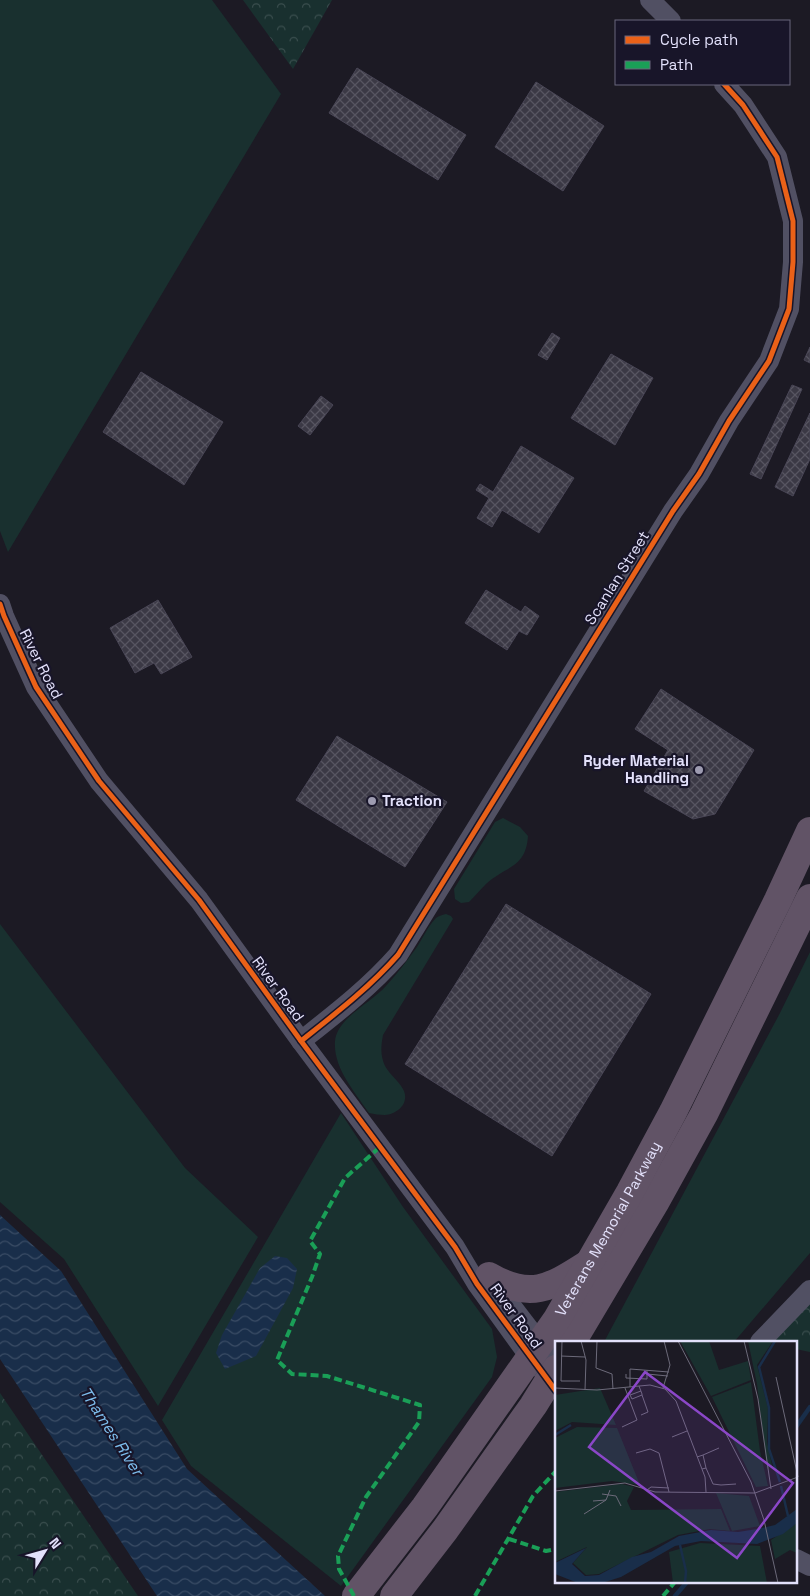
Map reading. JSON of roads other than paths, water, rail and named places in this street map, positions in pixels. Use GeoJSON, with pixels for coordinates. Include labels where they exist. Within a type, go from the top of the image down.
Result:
{"type":"FeatureCollection","features":[{"type":"Feature","properties":{"kind":"highway","name":"Veterans Memorial Parkway"},"geometry":{"type":"LineString","coordinates":[[400,1588],[445,1530],[548,1368],[557,1320],[673,1112],[810,831]]}},
{"type":"Feature","properties":{"kind":"highway","name":"Veterans Memorial Parkway"},"geometry":{"type":"LineString","coordinates":[[573,1341],[656,1201],[704,1114],[810,898]]}},
{"type":"Feature","properties":{"kind":"highway"},"geometry":{"type":"LineString","coordinates":[[489,1276],[505,1286],[515,1289],[534,1289],[555,1284],[590,1263]]}},
{"type":"Feature","properties":{"kind":"highway","name":"Veterans Memorial Parkway"},"geometry":{"type":"LineString","coordinates":[[356,1596],[425,1507],[548,1368]]}},
{"type":"Feature","properties":{"kind":"street"},"geometry":{"type":"LineString","coordinates":[[650,0],[669,20]]}},
{"type":"Feature","properties":{"kind":"street","name":"Scanlan Street"},"geometry":{"type":"LineString","coordinates":[[301,1041],[359,995],[377,979],[398,955],[668,519],[699,474],[728,421],[769,361],[789,308],[793,262],[793,221],[777,157],[743,106],[725,85]]}},
{"type":"Feature","properties":{"kind":"street","name":"River Road"},"geometry":{"type":"LineString","coordinates":[[0,604],[36,687],[99,781],[199,900],[301,1041],[455,1247],[477,1284],[548,1368]]}},
{"type":"Feature","properties":{"kind":"street","name":"River Road"},"geometry":{"type":"LineString","coordinates":[[455,1247],[489,1276],[548,1368]]}},
{"type":"Feature","properties":{"kind":"street"},"geometry":{"type":"LineString","coordinates":[[761,1341],[810,1290]]}},
{"type":"Feature","properties":{"kind":"street"},"geometry":{"type":"LineString","coordinates":[[798,1560],[810,1566]]}},
{"type":"Feature","properties":{"kind":"water","name":"Thames River"},"geometry":{"type":"Polygon","coordinates":[[[0,1215],[61,1271],[187,1469],[325,1596],[157,1596],[0,1359],[0,1215]]]}},
{"type":"Feature","properties":{"kind":"water"},"geometry":{"type":"Polygon","coordinates":[[[275,1256],[287,1258],[297,1269],[293,1288],[256,1356],[225,1369],[216,1353],[222,1335],[260,1268],[275,1256]]]}},
{"type":"Feature","properties":{"kind":"waterway"},"geometry":{"type":"LineString","coordinates":[[798,1424],[810,1407]]}},
{"type":"Feature","properties":{"kind":"waterway"},"geometry":{"type":"LineString","coordinates":[[675,1596],[685,1584]]}},
{"type":"Feature","properties":{"kind":"place","name":"Ryder Material Handling"},"geometry":{"type":"Point","coordinates":[699,770]}},
{"type":"Feature","properties":{"kind":"place","name":"Traction"},"geometry":{"type":"Point","coordinates":[372,801]}}]}
